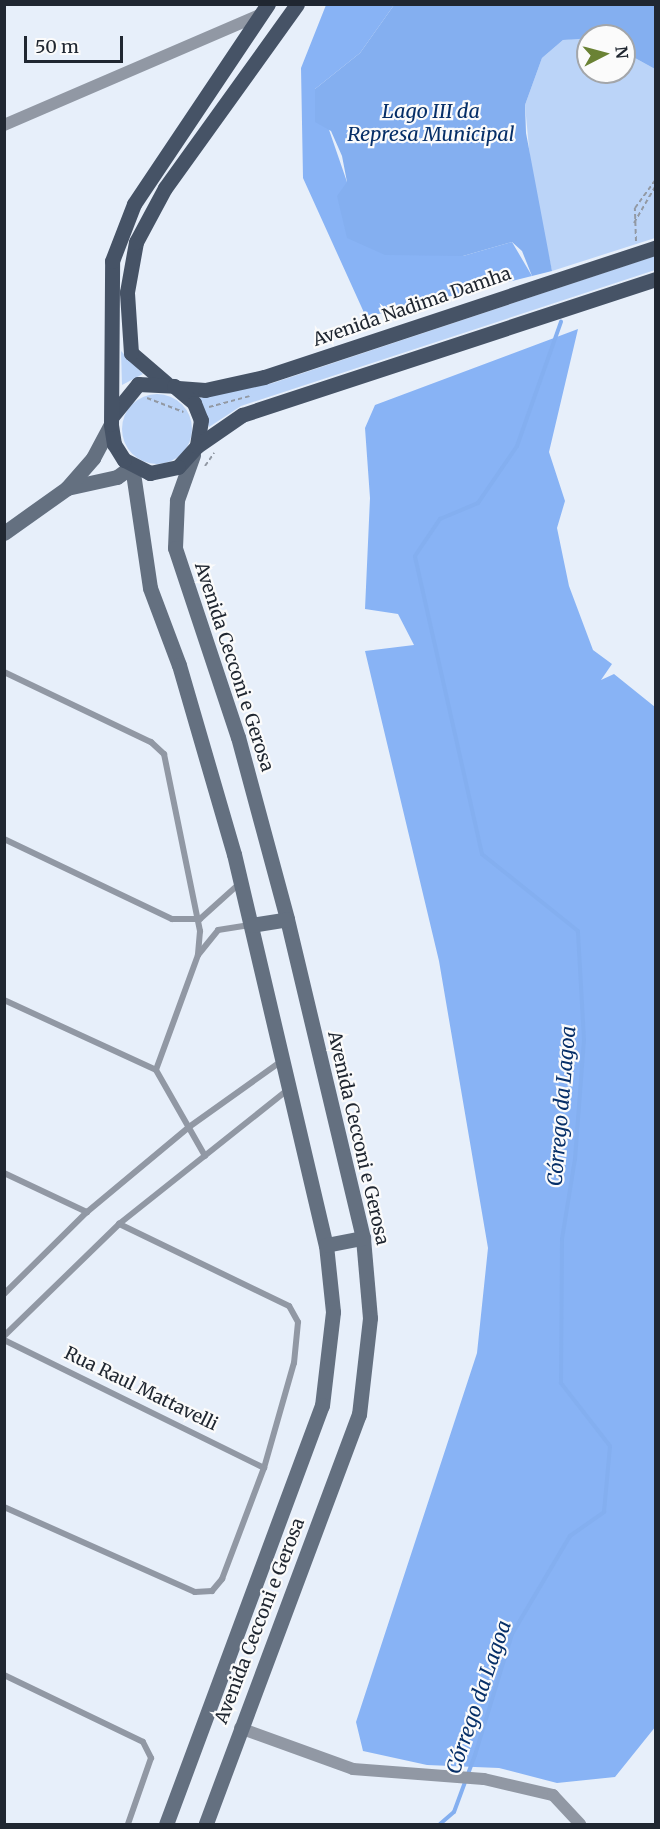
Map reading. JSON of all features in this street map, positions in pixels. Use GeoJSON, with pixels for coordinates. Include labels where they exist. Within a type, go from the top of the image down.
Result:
{"type":"FeatureCollection","features":[{"type":"Feature","properties":{"kind":"main road"},"geometry":{"type":"LineString","coordinates":[[195,450],[201,429],[196,410],[172,386],[131,353],[127,292],[136,242],[165,188],[297,4]]}},
{"type":"Feature","properties":{"kind":"main road"},"geometry":{"type":"LineString","coordinates":[[265,9],[120,230],[110,285],[112,420],[118,452],[132,466],[169,471],[242,415],[656,279]]}},
{"type":"Feature","properties":{"kind":"main road","name":"Avenida Nadima Damha"},"geometry":{"type":"LineString","coordinates":[[138,384],[205,390],[264,377],[656,247]]}},
{"type":"Feature","properties":{"kind":"main road"},"geometry":{"type":"LineString","coordinates":[[112,420],[138,384]]}},
{"type":"Feature","properties":{"kind":"street"},"geometry":{"type":"LineString","coordinates":[[4,125],[265,9]]}},
{"type":"Feature","properties":{"kind":"street"},"geometry":{"type":"LineString","coordinates":[[4,533],[67,488],[93,458],[112,420]]}},
{"type":"Feature","properties":{"kind":"street","name":"Avenida Cecconi e Gerosa"},"geometry":{"type":"LineString","coordinates":[[195,450],[176,507],[175,548],[238,736],[287,919],[363,1238],[370,1318],[359,1414],[206,1824]]}},
{"type":"Feature","properties":{"kind":"street"},"geometry":{"type":"LineString","coordinates":[[67,488],[117,477],[132,466]]}},
{"type":"Feature","properties":{"kind":"street","name":"Avenida Cecconi e Gerosa"},"geometry":{"type":"LineString","coordinates":[[132,466],[131,485],[150,588],[179,665],[241,882],[326,1245],[333,1312],[322,1405],[166,1824]]}},
{"type":"Feature","properties":{"kind":"street"},"geometry":{"type":"LineString","coordinates":[[117,477],[131,485]]}},
{"type":"Feature","properties":{"kind":"street"},"geometry":{"type":"LineString","coordinates":[[251,925],[287,919]]}},
{"type":"Feature","properties":{"kind":"street"},"geometry":{"type":"LineString","coordinates":[[326,1245],[363,1238]]}},
{"type":"Feature","properties":{"kind":"street"},"geometry":{"type":"LineString","coordinates":[[240,1728],[353,1769],[484,1779],[553,1795],[580,1824]]}},
{"type":"Feature","properties":{"kind":"lane"},"geometry":{"type":"LineString","coordinates":[[4,672],[151,742],[164,754],[200,919],[198,955],[156,1070]]}},
{"type":"Feature","properties":{"kind":"lane"},"geometry":{"type":"LineString","coordinates":[[4,839],[172,918],[200,919],[241,882]]}},
{"type":"Feature","properties":{"kind":"lane"},"geometry":{"type":"LineString","coordinates":[[198,955],[219,930],[251,925]]}},
{"type":"Feature","properties":{"kind":"lane"},"geometry":{"type":"LineString","coordinates":[[4,1000],[156,1070],[205,1156]]}},
{"type":"Feature","properties":{"kind":"lane"},"geometry":{"type":"LineString","coordinates":[[4,1294],[87,1212],[189,1127],[283,1060]]}},
{"type":"Feature","properties":{"kind":"lane"},"geometry":{"type":"LineString","coordinates":[[4,1338],[119,1224],[290,1088]]}},
{"type":"Feature","properties":{"kind":"lane"},"geometry":{"type":"LineString","coordinates":[[4,1173],[87,1212]]}},
{"type":"Feature","properties":{"kind":"lane"},"geometry":{"type":"LineString","coordinates":[[4,1507],[195,1592],[212,1591],[222,1579],[264,1468],[294,1363],[298,1322],[289,1306],[119,1224]]}},
{"type":"Feature","properties":{"kind":"lane","name":"Rua Raul Mattavelli"},"geometry":{"type":"LineString","coordinates":[[4,1338],[264,1468]]}},
{"type":"Feature","properties":{"kind":"lane"},"geometry":{"type":"LineString","coordinates":[[4,1675],[143,1742],[151,1758],[128,1824]]}},
{"type":"Feature","properties":{"kind":"path"},"geometry":{"type":"LineString","coordinates":[[636,244],[633,229],[639,199],[656,179]]}},
{"type":"Feature","properties":{"kind":"path"},"geometry":{"type":"LineString","coordinates":[[633,229],[638,208],[656,185]]}},
{"type":"Feature","properties":{"kind":"path"},"geometry":{"type":"LineString","coordinates":[[138,384],[149,400],[169,410],[196,410],[234,402]]}},
{"type":"Feature","properties":{"kind":"shaded area"},"geometry":{"type":"Polygon","coordinates":[[[326,5],[394,5],[360,53],[315,89],[347,182],[463,256],[512,242],[532,276],[366,317],[303,178],[301,68],[326,5]]]}},
{"type":"Feature","properties":{"kind":"shaded area"},"geometry":{"type":"Polygon","coordinates":[[[576,38],[576,84],[636,84],[636,59],[655,69],[655,238],[552,271],[532,181],[525,105],[542,58],[563,40],[576,38]]]}},
{"type":"Feature","properties":{"kind":"shaded area"},"geometry":{"type":"Polygon","coordinates":[[[655,256],[655,270],[241,406],[209,427],[199,398],[273,383],[655,256]]]}},
{"type":"Feature","properties":{"kind":"shaded area"},"geometry":{"type":"Polygon","coordinates":[[[578,329],[549,452],[565,501],[557,528],[569,586],[593,650],[612,664],[601,680],[614,674],[655,707],[656,1726],[615,1777],[557,1783],[499,1768],[427,1765],[363,1751],[356,1722],[477,1353],[488,1248],[439,961],[365,651],[414,645],[398,614],[365,609],[370,498],[365,428],[375,405],[578,329]]]}},
{"type":"Feature","properties":{"kind":"shaded area"},"geometry":{"type":"Polygon","coordinates":[[[121,351],[143,374],[122,385],[121,351]]]}},
{"type":"Feature","properties":{"kind":"shaded area"},"geometry":{"type":"Polygon","coordinates":[[[157,394],[176,400],[186,410],[192,429],[186,448],[176,458],[157,464],[138,458],[128,448],[122,429],[128,410],[138,400],[157,394]]]}},
{"type":"Feature","properties":{"kind":"water","name":"Lago III da Represa Municipal"},"geometry":{"type":"Polygon","coordinates":[[[394,5],[655,5],[655,69],[636,59],[636,24],[576,24],[576,39],[563,40],[542,58],[525,105],[526,133],[552,271],[532,276],[522,251],[512,242],[463,256],[385,255],[347,238],[337,196],[347,182],[342,156],[331,131],[315,122],[315,89],[360,53],[394,5]]]}},
{"type":"Feature","properties":{"kind":"waterway","name":"Córrego da Lagoa"},"geometry":{"type":"LineString","coordinates":[[440,1824],[454,1812],[475,1755],[512,1634],[570,1536],[604,1512],[610,1446],[561,1383],[562,1239],[575,1159],[584,1040],[578,931],[482,854],[415,556],[440,519],[478,503],[517,446],[561,322]]}}]}
